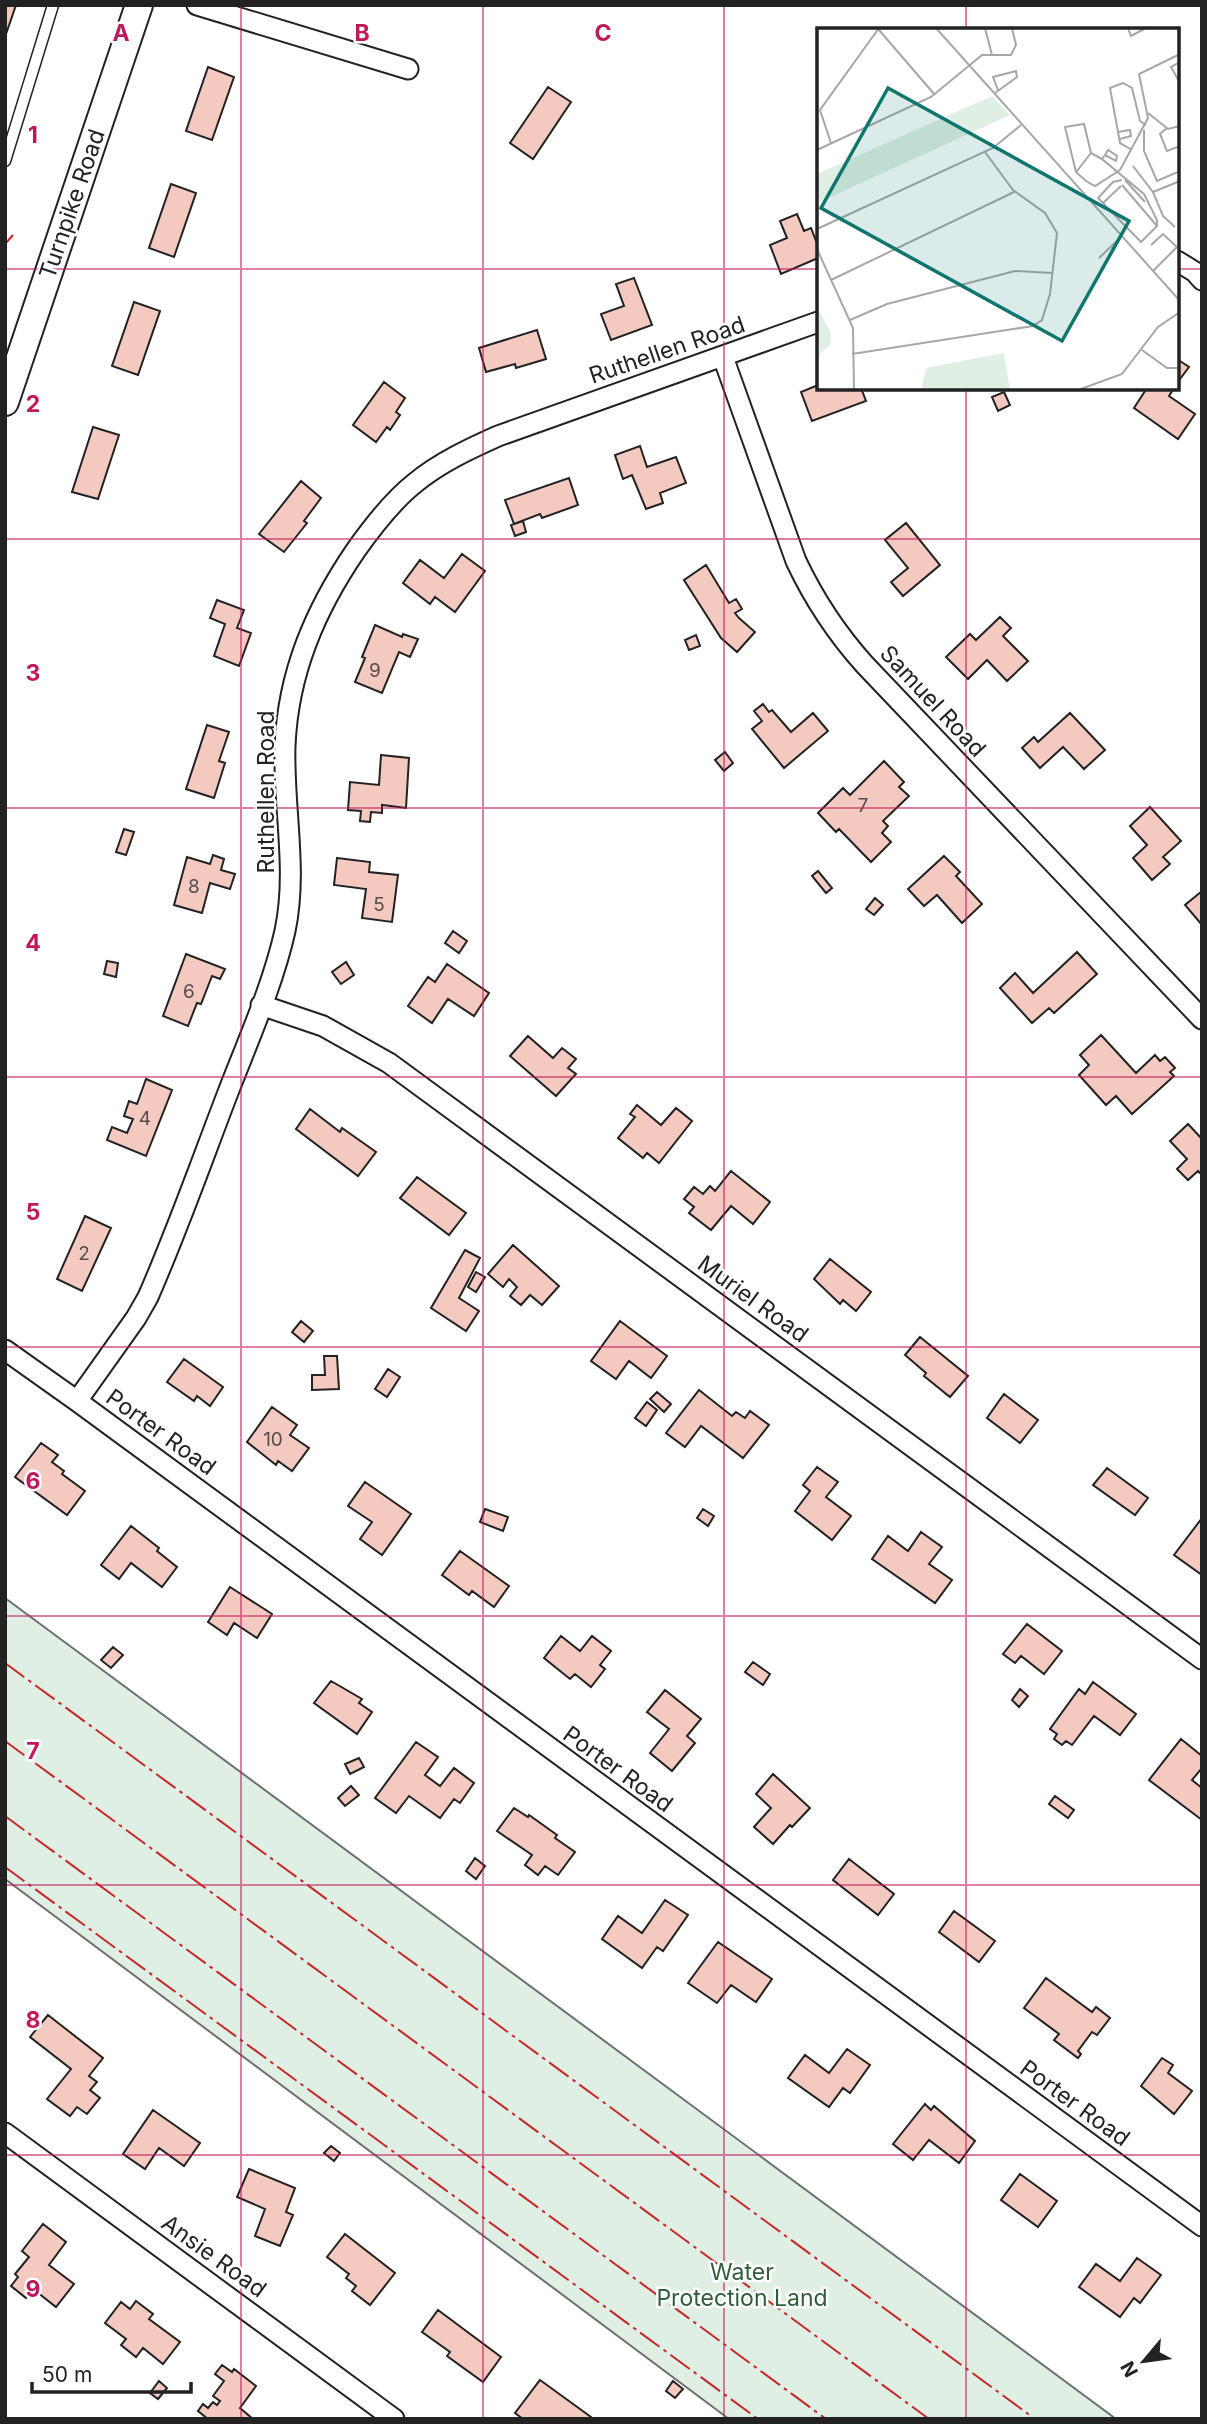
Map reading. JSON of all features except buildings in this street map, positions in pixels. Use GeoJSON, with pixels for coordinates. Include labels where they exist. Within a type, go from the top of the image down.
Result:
{"type":"FeatureCollection","features":[{"type":"Feature","properties":{"kind":"main road","name":"Turnpike Road"},"geometry":{"type":"LineString","coordinates":[[5,402],[139,5]]}},
{"type":"Feature","properties":{"kind":"street"},"geometry":{"type":"LineString","coordinates":[[197,5],[408,69]]}},
{"type":"Feature","properties":{"kind":"street"},"geometry":{"type":"LineString","coordinates":[[1179,262],[1202,280]]}},
{"type":"Feature","properties":{"kind":"street","name":"Ruthellen Road"},"geometry":{"type":"LineString","coordinates":[[77,1401],[148,1297],[261,1005],[285,931],[289,906],[285,782],[289,703],[295,674],[303,647],[326,597],[361,543],[393,503],[415,482],[472,448],[498,436],[817,322]]}},
{"type":"Feature","properties":{"kind":"street","name":"Samuel Road"},"geometry":{"type":"LineString","coordinates":[[723,357],[796,561],[811,592],[837,631],[865,665],[1202,1020]]}},
{"type":"Feature","properties":{"kind":"street","name":"Muriel Road"},"geometry":{"type":"LineString","coordinates":[[261,1005],[323,1026],[389,1063],[1202,1659]]}},
{"type":"Feature","properties":{"kind":"street","name":"Porter Road"},"geometry":{"type":"LineString","coordinates":[[5,1350],[1202,2227]]}},
{"type":"Feature","properties":{"kind":"street","name":"Ansie Road"},"geometry":{"type":"LineString","coordinates":[[5,2133],[394,2419]]}},
{"type":"Feature","properties":{"kind":"lane"},"geometry":{"type":"LineString","coordinates":[[5,161],[53,5]]}},
{"type":"Feature","properties":{"kind":"green space","name":"Water Protection Land"},"geometry":{"type":"Polygon","coordinates":[[[5,1598],[1116,2419],[729,2419],[5,1879],[5,1598]]]}},
{"type":"Feature","properties":{"kind":"power"},"geometry":{"type":"LineString","coordinates":[[5,244],[13,235]]}},
{"type":"Feature","properties":{"kind":"power"},"geometry":{"type":"LineString","coordinates":[[5,1663],[1035,2419]]}},
{"type":"Feature","properties":{"kind":"power"},"geometry":{"type":"LineString","coordinates":[[5,1741],[929,2419]]}},
{"type":"Feature","properties":{"kind":"power"},"geometry":{"type":"LineString","coordinates":[[5,1816],[826,2419]]}},
{"type":"Feature","properties":{"kind":"power"},"geometry":{"type":"LineString","coordinates":[[5,1867],[758,2419]]}}]}
